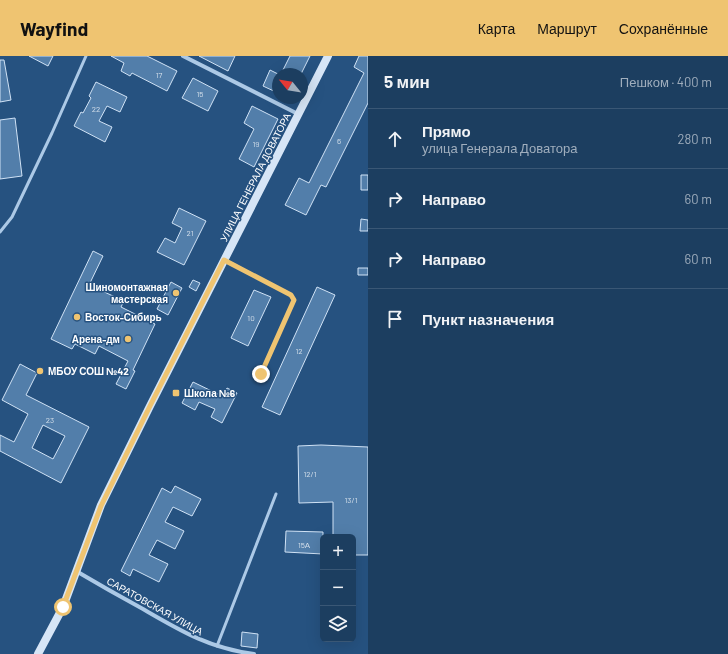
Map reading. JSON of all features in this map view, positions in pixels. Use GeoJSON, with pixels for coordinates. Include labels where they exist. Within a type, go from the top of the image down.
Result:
{"type":"FeatureCollection","features":[{"type":"Feature","properties":{"kind":"street"},"geometry":{"type":"LineString","coordinates":[[183,56],[298,114]]}},
{"type":"Feature","properties":{"kind":"street","name":"УЛИЦА ГЕНЕРАЛА ДОВАТОРА"},"geometry":{"type":"LineString","coordinates":[[38,654],[63,607],[101,506],[150,406],[328,56]]}},
{"type":"Feature","properties":{"kind":"street","name":"САРАТОВСКАЯ УЛИЦА"},"geometry":{"type":"LineString","coordinates":[[76,571],[187,634],[217,646],[254,654]]}},
{"type":"Feature","properties":{"kind":"lane"},"geometry":{"type":"LineString","coordinates":[[0,232],[12,217],[52,133],[86,56]]}},
{"type":"Feature","properties":{"kind":"lane"},"geometry":{"type":"LineString","coordinates":[[224,260],[291,295],[294,300],[261,374]]}},
{"type":"Feature","properties":{"kind":"lane"},"geometry":{"type":"LineString","coordinates":[[217,646],[276,494]]}},
{"type":"Feature","properties":{"kind":"building"},"geometry":{"type":"Polygon","coordinates":[[[29,56],[53,56],[48,66],[29,56]]]}},
{"type":"Feature","properties":{"kind":"building"},"geometry":{"type":"Polygon","coordinates":[[[111,56],[147,56],[177,71],[167,91],[132,73],[130,76],[121,71],[124,63],[111,56]]]}},
{"type":"Feature","properties":{"kind":"building"},"geometry":{"type":"Polygon","coordinates":[[[199,56],[235,56],[228,71],[199,56]]]}},
{"type":"Feature","properties":{"kind":"building"},"geometry":{"type":"Polygon","coordinates":[[[290,56],[310,56],[304,68],[284,68],[290,56]]]}},
{"type":"Feature","properties":{"kind":"building"},"geometry":{"type":"Polygon","coordinates":[[[359,56],[368,56],[368,103],[326,187],[321,185],[306,215],[285,205],[299,178],[309,183],[364,73],[354,67],[359,56]]]}},
{"type":"Feature","properties":{"kind":"building"},"geometry":{"type":"Polygon","coordinates":[[[0,60],[4,60],[11,100],[0,102],[0,60]]]}},
{"type":"Feature","properties":{"kind":"building"},"geometry":{"type":"Polygon","coordinates":[[[270,70],[272,71],[272,90],[263,86],[270,70]]]}},
{"type":"Feature","properties":{"kind":"building"},"geometry":{"type":"Polygon","coordinates":[[[193,78],[218,91],[208,111],[182,98],[193,78]]]}},
{"type":"Feature","properties":{"kind":"building"},"geometry":{"type":"Polygon","coordinates":[[[96,82],[127,97],[120,112],[107,106],[99,121],[112,127],[105,142],[74,126],[81,112],[83,113],[91,98],[89,96],[96,82]]]}},
{"type":"Feature","properties":{"kind":"building"},"geometry":{"type":"Polygon","coordinates":[[[252,106],[278,119],[254,167],[239,159],[254,129],[244,123],[252,106]]]}},
{"type":"Feature","properties":{"kind":"building"},"geometry":{"type":"Polygon","coordinates":[[[15,118],[22,176],[0,179],[0,120],[15,118]]]}},
{"type":"Feature","properties":{"kind":"building"},"geometry":{"type":"Polygon","coordinates":[[[361,175],[368,175],[368,190],[361,190],[361,175]]]}},
{"type":"Feature","properties":{"kind":"building"},"geometry":{"type":"Polygon","coordinates":[[[179,208],[206,221],[184,265],[157,252],[165,238],[175,243],[182,228],[172,223],[179,208]]]}},
{"type":"Feature","properties":{"kind":"building"},"geometry":{"type":"Polygon","coordinates":[[[361,219],[368,220],[368,231],[360,231],[361,219]]]}},
{"type":"Feature","properties":{"kind":"building"},"geometry":{"type":"Polygon","coordinates":[[[93,251],[103,256],[89,285],[124,301],[121,307],[155,324],[133,370],[135,371],[126,389],[116,384],[128,361],[99,346],[95,354],[75,344],[72,349],[51,339],[93,251]]]}},
{"type":"Feature","properties":{"kind":"building"},"geometry":{"type":"Polygon","coordinates":[[[358,268],[368,268],[368,275],[358,275],[358,268]]]}},
{"type":"Feature","properties":{"kind":"building"},"geometry":{"type":"Polygon","coordinates":[[[193,280],[200,283],[196,291],[189,287],[193,280]]]}},
{"type":"Feature","properties":{"kind":"building"},"geometry":{"type":"Polygon","coordinates":[[[171,282],[182,288],[168,315],[157,309],[171,282]]]}},
{"type":"Feature","properties":{"kind":"building"},"geometry":{"type":"Polygon","coordinates":[[[317,287],[335,295],[280,415],[262,407],[317,287]]]}},
{"type":"Feature","properties":{"kind":"building"},"geometry":{"type":"Polygon","coordinates":[[[254,290],[271,297],[248,346],[231,338],[254,290]]]}},
{"type":"Feature","properties":{"kind":"building"},"geometry":{"type":"Polygon","coordinates":[[[20,364],[37,373],[26,395],[89,427],[61,483],[0,451],[0,435],[14,442],[28,414],[2,400],[20,364]],[[43,425],[32,448],[53,459],[65,436],[43,425]]]}},
{"type":"Feature","properties":{"kind":"building"},"geometry":{"type":"Polygon","coordinates":[[[193,382],[222,396],[227,388],[237,393],[222,423],[211,417],[215,409],[199,402],[195,410],[182,403],[193,382]]]}},
{"type":"Feature","properties":{"kind":"building"},"geometry":{"type":"Polygon","coordinates":[[[321,445],[368,447],[368,555],[356,555],[356,534],[333,534],[333,502],[299,503],[298,446],[321,445]]]}},
{"type":"Feature","properties":{"kind":"building"},"geometry":{"type":"Polygon","coordinates":[[[175,486],[201,499],[192,516],[173,507],[165,522],[184,531],[175,549],[157,540],[149,555],[168,564],[159,582],[133,569],[130,576],[121,571],[162,488],[171,493],[175,486]]]}},
{"type":"Feature","properties":{"kind":"building"},"geometry":{"type":"Polygon","coordinates":[[[286,531],[323,532],[323,534],[320,534],[320,554],[285,552],[286,531]]]}},
{"type":"Feature","properties":{"kind":"building"},"geometry":{"type":"Polygon","coordinates":[[[242,632],[258,634],[257,648],[241,646],[242,632]]]}},
{"type":"Feature","properties":{"kind":"place","name":"Шиномонтажная мастерская"},"geometry":{"type":"Point","coordinates":[176,293]}},
{"type":"Feature","properties":{"kind":"place","name":"Восток-Сибирь"},"geometry":{"type":"Point","coordinates":[77,317]}},
{"type":"Feature","properties":{"kind":"place","name":"Арена-дм"},"geometry":{"type":"Point","coordinates":[128,339]}},
{"type":"Feature","properties":{"kind":"place","name":"МБОУ СОШ №42"},"geometry":{"type":"Point","coordinates":[40,371]}},
{"type":"Feature","properties":{"kind":"place","name":"Школа №6"},"geometry":{"type":"Point","coordinates":[176,393]}},
{"type":"Feature","properties":{"kind":"route"},"geometry":{"type":"LineString","coordinates":[[63,607],[101,506],[224,260],[291,295],[294,300],[261,374]]}}]}
